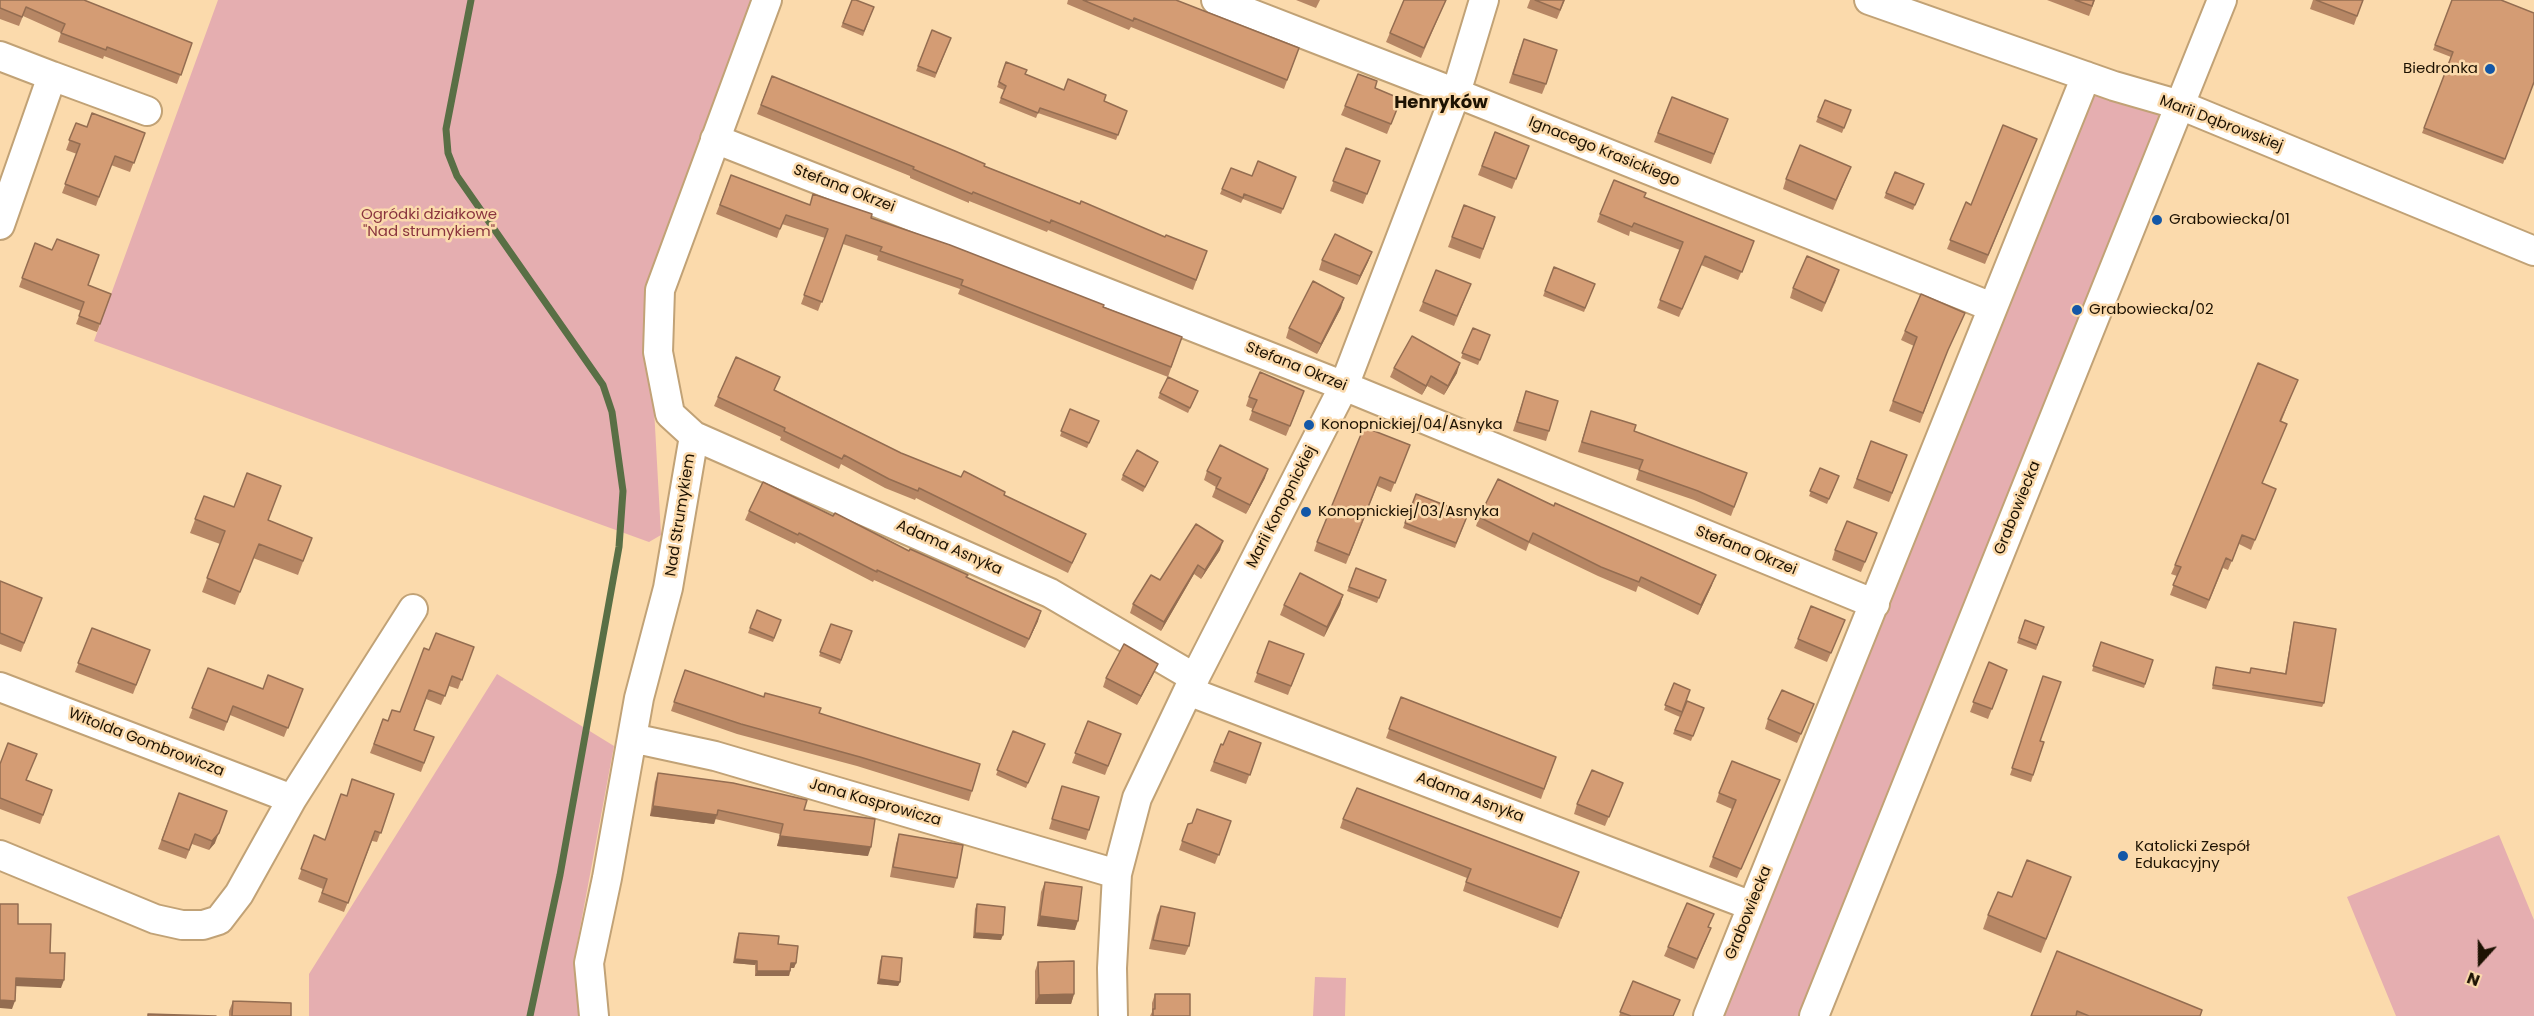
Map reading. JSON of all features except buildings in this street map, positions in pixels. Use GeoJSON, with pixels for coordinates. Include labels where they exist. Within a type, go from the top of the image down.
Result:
{"type":"FeatureCollection","features":[{"type":"Feature","properties":{"kind":"street","name":"Nad Strumykiem"},"geometry":{"type":"LineString","coordinates":[[594,1016],[589,963],[607,878],[639,698],[668,588],[694,436],[670,414],[658,352],[660,290],[767,0]]}},
{"type":"Feature","properties":{"kind":"street","name":"Ignacego Krasickiego"},"geometry":{"type":"LineString","coordinates":[[1216,0],[1456,93],[1992,307]]}},
{"type":"Feature","properties":{"kind":"street","name":"Marii Konopnickiej"},"geometry":{"type":"LineString","coordinates":[[1113,1016],[1112,968],[1117,874],[1137,798],[1191,684],[1344,386],[1456,93],[1484,0]]}},
{"type":"Feature","properties":{"kind":"street","name":"Marii Dąbrowskiej"},"geometry":{"type":"LineString","coordinates":[[1869,0],[2086,76],[2180,105],[2534,251]]}},
{"type":"Feature","properties":{"kind":"street","name":"Grabowiecka"},"geometry":{"type":"LineString","coordinates":[[1814,1016],[2222,0]]}},
{"type":"Feature","properties":{"kind":"street"},"geometry":{"type":"LineString","coordinates":[[0,56],[147,111]]}},
{"type":"Feature","properties":{"kind":"street"},"geometry":{"type":"LineString","coordinates":[[0,225],[52,76]]}},
{"type":"Feature","properties":{"kind":"street","name":"Grabowiecka"},"geometry":{"type":"LineString","coordinates":[[1708,1016],[2086,76]]}},
{"type":"Feature","properties":{"kind":"street","name":"Stefana Okrzei"},"geometry":{"type":"LineString","coordinates":[[715,139],[1344,386],[1875,604]]}},
{"type":"Feature","properties":{"kind":"street","name":"Adama Asnyka"},"geometry":{"type":"LineString","coordinates":[[694,436],[1050,593],[1191,684],[1752,906]]}},
{"type":"Feature","properties":{"kind":"street"},"geometry":{"type":"LineString","coordinates":[[0,855],[156,919],[182,925],[203,925],[219,920],[239,894],[292,799],[413,609]]}},
{"type":"Feature","properties":{"kind":"street","name":"Witolda Gombrowicza"},"geometry":{"type":"LineString","coordinates":[[0,687],[292,799]]}},
{"type":"Feature","properties":{"kind":"street","name":"Jana Kasprowicza"},"geometry":{"type":"LineString","coordinates":[[632,738],[715,756],[1117,874]]}},
{"type":"Feature","properties":{"kind":"green space","name":"Ogródki działkowe \"Nad strumykiem\""},"geometry":{"type":"Polygon","coordinates":[[[218,0],[753,0],[647,282],[661,535],[649,542],[94,341],[218,0]]]}},
{"type":"Feature","properties":{"kind":"green space"},"geometry":{"type":"Polygon","coordinates":[[[2086,76],[2180,105],[1814,1016],[1708,1016],[2086,76]]]}},
{"type":"Feature","properties":{"kind":"green space"},"geometry":{"type":"Polygon","coordinates":[[[497,674],[614,746],[575,955],[582,1016],[309,1016],[309,974],[497,674]]]}},
{"type":"Feature","properties":{"kind":"green space"},"geometry":{"type":"Polygon","coordinates":[[[2499,835],[2534,920],[2534,1016],[2396,1016],[2347,897],[2499,835]]]}},
{"type":"Feature","properties":{"kind":"green space"},"geometry":{"type":"Polygon","coordinates":[[[1315,977],[1346,978],[1345,1016],[1313,1016],[1315,977]]]}},
{"type":"Feature","properties":{"kind":"waterway"},"geometry":{"type":"LineString","coordinates":[[471,0],[446,129],[448,153],[457,176],[603,385],[612,412],[623,491],[619,547],[560,875],[530,1016]]}},
{"type":"Feature","properties":{"kind":"place","name":"Biedronka"},"geometry":{"type":"Point","coordinates":[2490,69]}},
{"type":"Feature","properties":{"kind":"place","name":"Grabowiecka/01"},"geometry":{"type":"Point","coordinates":[2157,220]}},
{"type":"Feature","properties":{"kind":"place","name":"Grabowiecka/02"},"geometry":{"type":"Point","coordinates":[2077,310]}},
{"type":"Feature","properties":{"kind":"place","name":"Konopnickiej/04/Asnyka"},"geometry":{"type":"Point","coordinates":[1309,425]}},
{"type":"Feature","properties":{"kind":"place","name":"Konopnickiej/03/Asnyka"},"geometry":{"type":"Point","coordinates":[1306,512]}},
{"type":"Feature","properties":{"kind":"place","name":"Katolicki Zespół Edukacyjny"},"geometry":{"type":"Point","coordinates":[2123,856]}},
{"type":"Feature","properties":{"kind":"district","name":"Henryków"},"geometry":{"type":"Point","coordinates":[1441,103]}}]}
